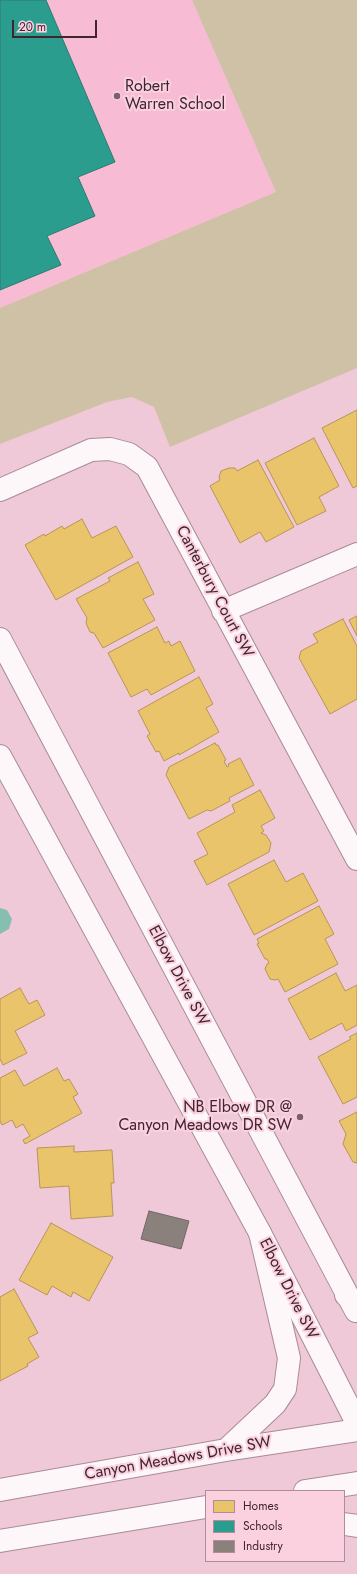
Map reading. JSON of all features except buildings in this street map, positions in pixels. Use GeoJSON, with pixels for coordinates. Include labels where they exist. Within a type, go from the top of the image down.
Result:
{"type":"FeatureCollection","features":[{"type":"Feature","properties":{"kind":"street","name":"Canterbury Court SW"},"geometry":{"type":"LineString","coordinates":[[0,490],[91,450],[110,449],[129,454],[147,467],[357,859]]}},
{"type":"Feature","properties":{"kind":"street"},"geometry":{"type":"LineString","coordinates":[[223,611],[357,554]]}},
{"type":"Feature","properties":{"kind":"street","name":"Elbow Drive SW"},"geometry":{"type":"LineString","coordinates":[[0,639],[352,1300],[357,1313]]}},
{"type":"Feature","properties":{"kind":"street","name":"Elbow Drive SW"},"geometry":{"type":"LineString","coordinates":[[0,756],[260,1233],[357,1422]]}},
{"type":"Feature","properties":{"kind":"street"},"geometry":{"type":"LineString","coordinates":[[226,1450],[275,1404],[285,1389],[289,1358],[260,1233]]}},
{"type":"Feature","properties":{"kind":"street","name":"Canyon Meadows Drive SW"},"geometry":{"type":"LineString","coordinates":[[0,1490],[226,1450],[357,1430]]}},
{"type":"Feature","properties":{"kind":"street"},"geometry":{"type":"LineString","coordinates":[[312,1490],[357,1483]]}},
{"type":"Feature","properties":{"kind":"street"},"geometry":{"type":"LineString","coordinates":[[0,1541],[205,1507]]}},
{"type":"Feature","properties":{"kind":"street"},"geometry":{"type":"LineString","coordinates":[[345,1524],[357,1526]]}},
{"type":"Feature","properties":{"kind":"shaded area","name":"Robert Warren School"},"geometry":{"type":"Polygon","coordinates":[[[0,0],[192,0],[276,192],[0,308],[0,0]]]}},
{"type":"Feature","properties":{"kind":"shaded area"},"geometry":{"type":"Polygon","coordinates":[[[192,0],[357,0],[357,368],[170,447],[154,407],[132,397],[107,402],[0,444],[0,308],[276,192],[192,0]]]}},
{"type":"Feature","properties":{"kind":"shaded area"},"geometry":{"type":"Polygon","coordinates":[[[0,908],[7,910],[12,919],[9,929],[0,934],[0,908]]]}},
{"type":"Feature","properties":{"kind":"place","name":"Robert Warren School"},"geometry":{"type":"Point","coordinates":[117,96]}},
{"type":"Feature","properties":{"kind":"place","name":"NB Elbow DR @ Canyon Meadows DR SW"},"geometry":{"type":"Point","coordinates":[300,1117]}}]}
